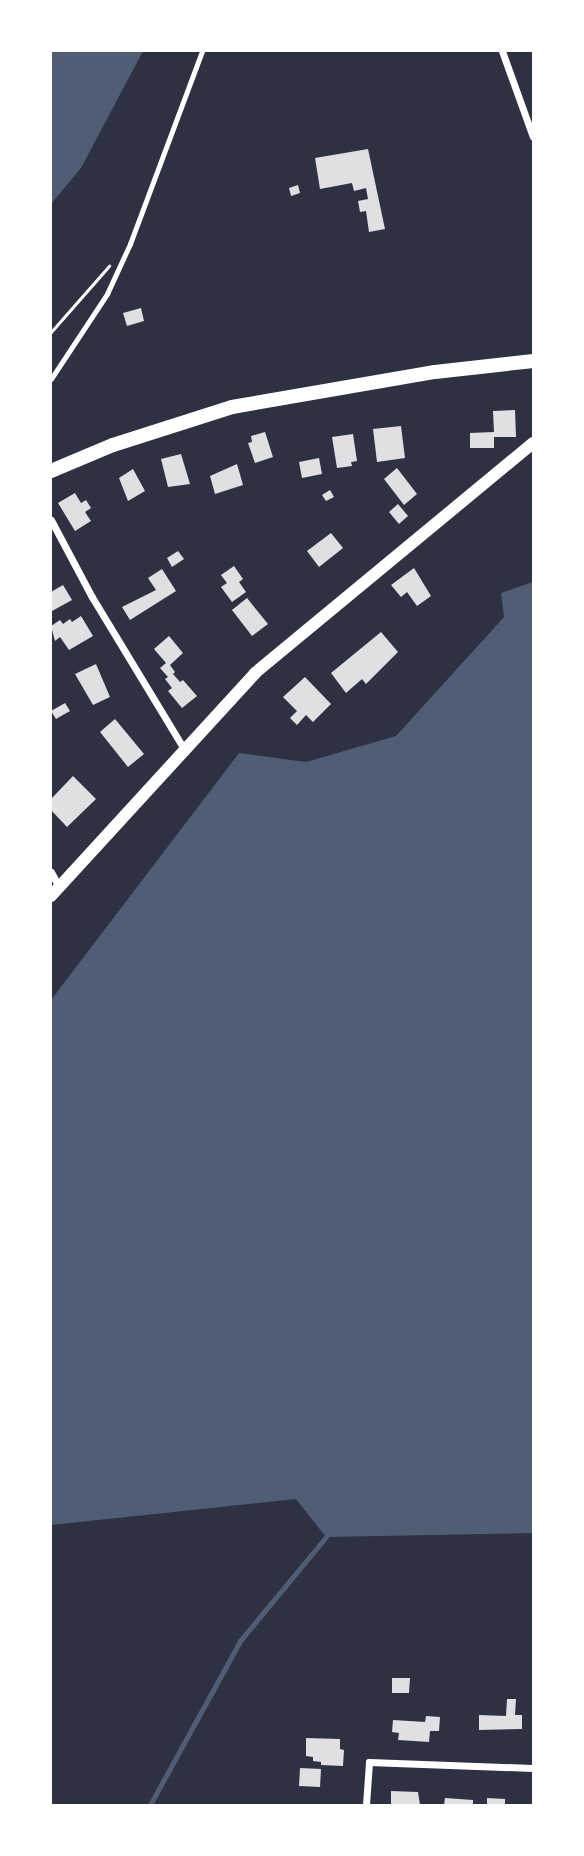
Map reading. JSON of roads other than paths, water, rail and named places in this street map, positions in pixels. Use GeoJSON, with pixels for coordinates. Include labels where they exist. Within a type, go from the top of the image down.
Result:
{"type":"FeatureCollection","features":[{"type":"Feature","properties":{"kind":"main road"},"geometry":{"type":"LineString","coordinates":[[51,471],[113,445],[232,407],[435,372],[533,361]]}},
{"type":"Feature","properties":{"kind":"main road"},"geometry":{"type":"LineString","coordinates":[[55,891],[255,673],[533,443]]}},
{"type":"Feature","properties":{"kind":"street"},"geometry":{"type":"LineString","coordinates":[[502,51],[533,137]]}},
{"type":"Feature","properties":{"kind":"street"},"geometry":{"type":"LineString","coordinates":[[51,520],[92,597],[184,749]]}},
{"type":"Feature","properties":{"kind":"street"},"geometry":{"type":"LineString","coordinates":[[51,872],[55,891]]}},
{"type":"Feature","properties":{"kind":"street"},"geometry":{"type":"LineString","coordinates":[[366,1805],[370,1762],[533,1768]]}},
{"type":"Feature","properties":{"kind":"lane"},"geometry":{"type":"LineString","coordinates":[[51,379],[107,294],[144,210],[202,51]]}},
{"type":"Feature","properties":{"kind":"water"},"geometry":{"type":"Polygon","coordinates":[[[51,51],[143,51],[81,168],[51,204],[51,51]]]}},
{"type":"Feature","properties":{"kind":"water"},"geometry":{"type":"Polygon","coordinates":[[[533,582],[533,1533],[326,1537],[296,1499],[51,1525],[51,1000],[239,753],[306,762],[396,736],[504,617],[501,593],[533,582]]]}},
{"type":"Feature","properties":{"kind":"waterway"},"geometry":{"type":"LineString","coordinates":[[150,1805],[240,1641],[326,1537]]}}]}
